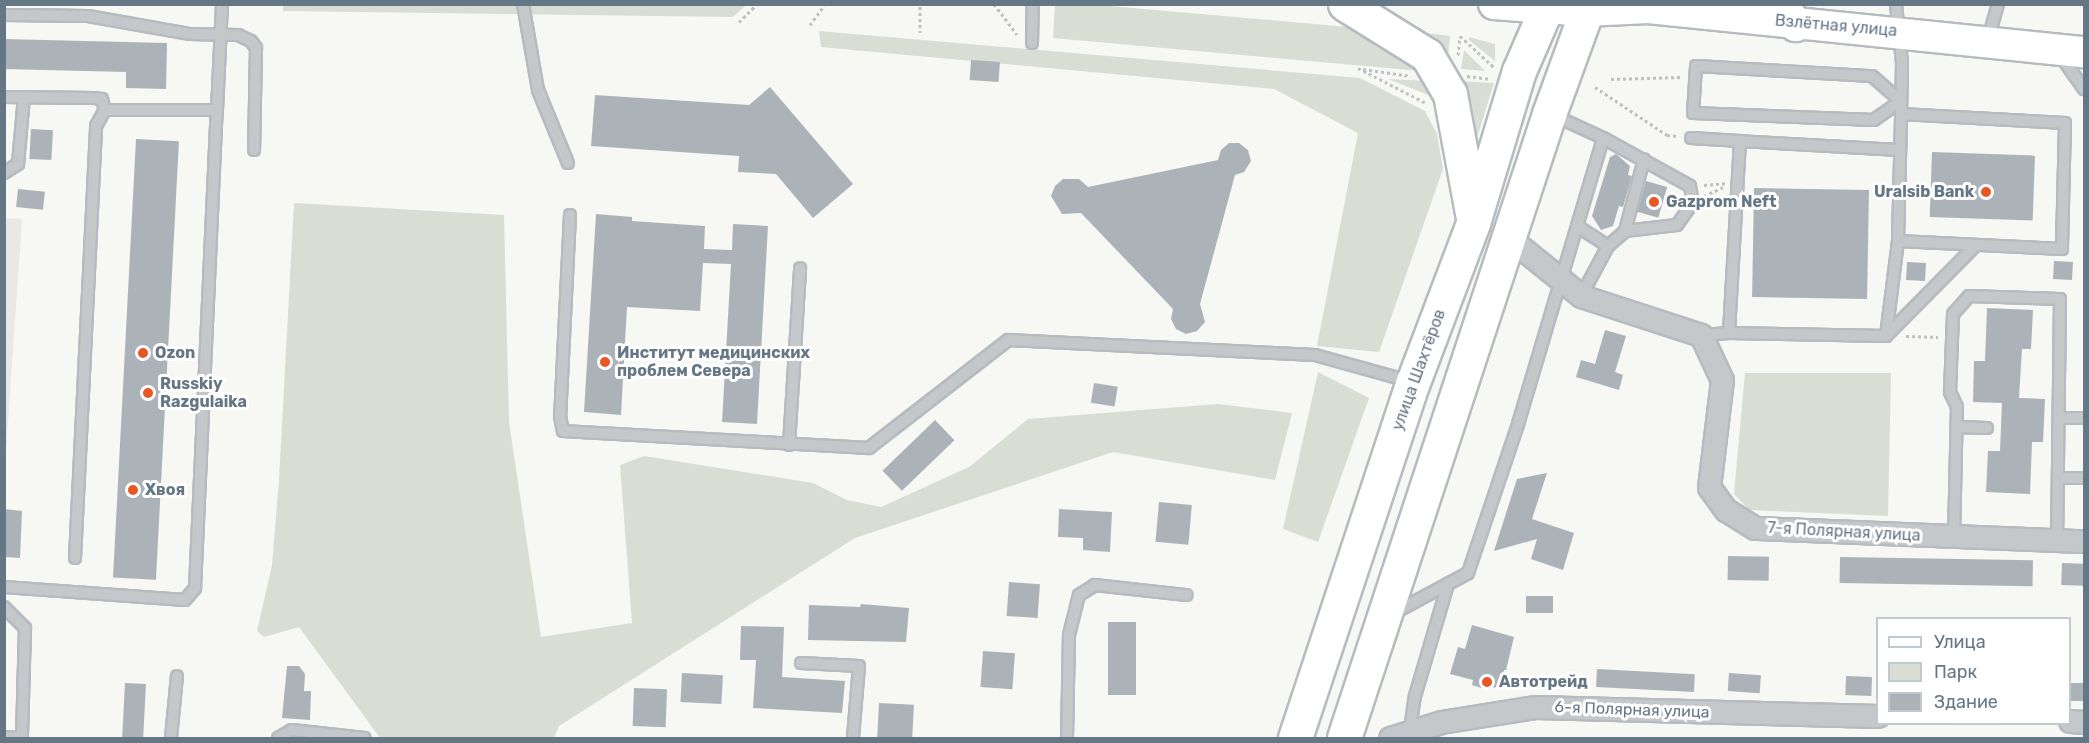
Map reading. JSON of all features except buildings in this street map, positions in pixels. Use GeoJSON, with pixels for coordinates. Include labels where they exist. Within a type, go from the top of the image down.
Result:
{"type":"FeatureCollection","features":[{"type":"Feature","properties":{"kind":"main road"},"geometry":{"type":"LineString","coordinates":[[1345,4],[1427,55],[1450,94],[1473,222]]}},
{"type":"Feature","properties":{"kind":"main road","name":"Взлётная улица"},"geometry":{"type":"LineString","coordinates":[[1494,4],[1896,18],[1988,42],[2071,51]]}},
{"type":"Feature","properties":{"kind":"main road","name":"улица Шахтёров"},"geometry":{"type":"LineString","coordinates":[[1295,738],[1413,382],[1473,222],[1519,71],[1548,7]]}},
{"type":"Feature","properties":{"kind":"main road"},"geometry":{"type":"LineString","coordinates":[[1344,738],[1549,114],[1588,8]]}},
{"type":"Feature","properties":{"kind":"street"},"geometry":{"type":"LineString","coordinates":[[1508,237],[1563,279],[1581,296],[1701,335]]}},
{"type":"Feature","properties":{"kind":"street","name":"7-я Полярная улица"},"geometry":{"type":"LineString","coordinates":[[1701,335],[1722,380],[1709,487],[1726,510],[1755,528],[2085,541]]}},
{"type":"Feature","properties":{"kind":"street","name":"6-я Полярная улица"},"geometry":{"type":"LineString","coordinates":[[1390,738],[1410,730],[1536,707],[1876,716]]}},
{"type":"Feature","properties":{"kind":"lane"},"geometry":{"type":"LineString","coordinates":[[4,587],[185,600],[195,588],[222,4]]}},
{"type":"Feature","properties":{"kind":"lane"},"geometry":{"type":"LineString","coordinates":[[523,4],[538,90],[568,163]]}},
{"type":"Feature","properties":{"kind":"lane"},"geometry":{"type":"LineString","coordinates":[[1028,43],[1033,4]]}},
{"type":"Feature","properties":{"kind":"lane"},"geometry":{"type":"LineString","coordinates":[[1988,42],[1998,4]]}},
{"type":"Feature","properties":{"kind":"lane"},"geometry":{"type":"LineString","coordinates":[[4,15],[88,16],[190,34],[222,34],[243,37],[256,48],[254,150]]}},
{"type":"Feature","properties":{"kind":"lane"},"geometry":{"type":"LineString","coordinates":[[1886,336],[1898,241],[1902,63],[1896,18]]}},
{"type":"Feature","properties":{"kind":"lane"},"geometry":{"type":"LineString","coordinates":[[2071,51],[2085,89]]}},
{"type":"Feature","properties":{"kind":"lane"},"geometry":{"type":"LineString","coordinates":[[1696,66],[1872,76],[1901,101],[1874,120],[1693,113],[1696,66]]}},
{"type":"Feature","properties":{"kind":"lane"},"geometry":{"type":"LineString","coordinates":[[4,97],[102,99],[105,110],[96,126],[75,558]]}},
{"type":"Feature","properties":{"kind":"lane"},"geometry":{"type":"LineString","coordinates":[[4,173],[18,164],[24,97]]}},
{"type":"Feature","properties":{"kind":"lane"},"geometry":{"type":"LineString","coordinates":[[105,110],[217,110]]}},
{"type":"Feature","properties":{"kind":"lane"},"geometry":{"type":"LineString","coordinates":[[1549,114],[1603,138],[1690,186],[1693,202],[1677,225],[1625,231]]}},
{"type":"Feature","properties":{"kind":"lane"},"geometry":{"type":"LineString","coordinates":[[1898,241],[2062,249],[2065,123],[1901,114]]}},
{"type":"Feature","properties":{"kind":"lane"},"geometry":{"type":"LineString","coordinates":[[1383,618],[1468,573],[1563,279],[1603,138]]}},
{"type":"Feature","properties":{"kind":"lane"},"geometry":{"type":"LineString","coordinates":[[1691,138],[1899,150]]}},
{"type":"Feature","properties":{"kind":"lane"},"geometry":{"type":"LineString","coordinates":[[1729,333],[1740,141]]}},
{"type":"Feature","properties":{"kind":"lane"},"geometry":{"type":"LineString","coordinates":[[1581,296],[1608,246],[1625,231],[1644,159]]}},
{"type":"Feature","properties":{"kind":"lane"},"geometry":{"type":"LineString","coordinates":[[570,215],[560,416],[563,430],[869,448],[1008,340],[1315,355],[1413,382]]}},
{"type":"Feature","properties":{"kind":"lane"},"geometry":{"type":"LineString","coordinates":[[1577,226],[1608,246]]}},
{"type":"Feature","properties":{"kind":"lane"},"geometry":{"type":"LineString","coordinates":[[1701,335],[1729,333],[1886,336],[1976,244]]}},
{"type":"Feature","properties":{"kind":"lane"},"geometry":{"type":"LineString","coordinates":[[789,445],[800,268]]}},
{"type":"Feature","properties":{"kind":"lane"},"geometry":{"type":"LineString","coordinates":[[1954,537],[1958,407],[1950,392],[1953,314],[1969,296],[2060,300],[2057,541]]}},
{"type":"Feature","properties":{"kind":"lane"},"geometry":{"type":"LineString","coordinates":[[2060,418],[2085,418]]}},
{"type":"Feature","properties":{"kind":"lane"},"geometry":{"type":"LineString","coordinates":[[1957,427],[1987,428]]}},
{"type":"Feature","properties":{"kind":"lane"},"geometry":{"type":"LineString","coordinates":[[2059,478],[2085,478]]}},
{"type":"Feature","properties":{"kind":"lane"},"geometry":{"type":"LineString","coordinates":[[1410,730],[1415,696],[1448,584]]}},
{"type":"Feature","properties":{"kind":"lane"},"geometry":{"type":"LineString","coordinates":[[1067,738],[1069,635],[1079,595],[1095,585],[1186,595]]}},
{"type":"Feature","properties":{"kind":"lane"},"geometry":{"type":"LineString","coordinates":[[4,607],[25,628],[22,738],[4,737]]}},
{"type":"Feature","properties":{"kind":"lane"},"geometry":{"type":"LineString","coordinates":[[801,663],[859,666],[853,738]]}},
{"type":"Feature","properties":{"kind":"lane"},"geometry":{"type":"LineString","coordinates":[[171,738],[177,676]]}},
{"type":"Feature","properties":{"kind":"lane"},"geometry":{"type":"LineString","coordinates":[[278,738],[292,730],[365,738]]}},
{"type":"Feature","properties":{"kind":"path"},"geometry":{"type":"LineString","coordinates":[[739,22],[757,4]]}},
{"type":"Feature","properties":{"kind":"path"},"geometry":{"type":"LineString","coordinates":[[810,25],[825,4]]}},
{"type":"Feature","properties":{"kind":"path"},"geometry":{"type":"LineString","coordinates":[[920,4],[920,33]]}},
{"type":"Feature","properties":{"kind":"path"},"geometry":{"type":"LineString","coordinates":[[994,4],[1028,43]]}},
{"type":"Feature","properties":{"kind":"path"},"geometry":{"type":"LineString","coordinates":[[1456,74],[1496,80],[1495,68],[1460,36]]}},
{"type":"Feature","properties":{"kind":"path"},"geometry":{"type":"LineString","coordinates":[[1416,76],[1358,68],[1430,106]]}},
{"type":"Feature","properties":{"kind":"path"},"geometry":{"type":"LineString","coordinates":[[1611,79],[1696,77]]}},
{"type":"Feature","properties":{"kind":"path"},"geometry":{"type":"LineString","coordinates":[[1595,87],[1667,135],[1691,138]]}},
{"type":"Feature","properties":{"kind":"path"},"geometry":{"type":"LineString","coordinates":[[1690,186],[1732,182],[1693,202]]}},
{"type":"Feature","properties":{"kind":"path"},"geometry":{"type":"LineString","coordinates":[[1917,336],[1952,337]]}},
{"type":"Feature","properties":{"kind":"shaded area"},"geometry":{"type":"Polygon","coordinates":[[[4,218],[22,219],[6,451],[4,451],[4,218]]]}},
{"type":"Feature","properties":{"kind":"green space"},"geometry":{"type":"Polygon","coordinates":[[[283,4],[746,5],[733,17],[283,11],[283,4]]]}},
{"type":"Feature","properties":{"kind":"green space"},"geometry":{"type":"Polygon","coordinates":[[[1055,5],[1098,5],[1371,29],[1421,71],[1053,38],[1055,5]]]}},
{"type":"Feature","properties":{"kind":"green space"},"geometry":{"type":"Polygon","coordinates":[[[819,31],[1360,78],[1425,111],[1437,134],[1443,169],[1379,352],[1317,346],[1358,133],[1274,89],[821,47],[819,31]]]}},
{"type":"Feature","properties":{"kind":"green space"},"geometry":{"type":"Polygon","coordinates":[[[1418,32],[1450,36],[1447,66],[1418,32]]]}},
{"type":"Feature","properties":{"kind":"green space"},"geometry":{"type":"Polygon","coordinates":[[[1469,37],[1495,44],[1495,61],[1469,40],[1469,37]]]}},
{"type":"Feature","properties":{"kind":"green space"},"geometry":{"type":"Polygon","coordinates":[[[1464,50],[1485,71],[1461,69],[1464,50]]]}},
{"type":"Feature","properties":{"kind":"green space"},"geometry":{"type":"Polygon","coordinates":[[[1388,79],[1428,81],[1431,96],[1388,79]]]}},
{"type":"Feature","properties":{"kind":"green space"},"geometry":{"type":"Polygon","coordinates":[[[1456,81],[1494,83],[1471,157],[1456,81]]]}},
{"type":"Feature","properties":{"kind":"green space"},"geometry":{"type":"Polygon","coordinates":[[[294,203],[504,215],[509,422],[541,637],[632,623],[620,465],[644,456],[813,483],[847,500],[881,507],[969,467],[1028,419],[1218,404],[1292,413],[1275,480],[1113,452],[855,538],[559,726],[554,738],[380,738],[299,627],[264,637],[257,631],[272,565],[279,480],[294,203]]]}},
{"type":"Feature","properties":{"kind":"green space"},"geometry":{"type":"Polygon","coordinates":[[[1318,372],[1369,398],[1318,542],[1283,529],[1318,372]]]}},
{"type":"Feature","properties":{"kind":"green space"},"geometry":{"type":"Polygon","coordinates":[[[1745,373],[1891,373],[1888,516],[1749,510],[1734,494],[1745,373]]]}},
{"type":"Feature","properties":{"kind":"place","name":"Uralsib Bank"},"geometry":{"type":"Point","coordinates":[1986,192]}},
{"type":"Feature","properties":{"kind":"place","name":"Gazprom Neft"},"geometry":{"type":"Point","coordinates":[1654,202]}},
{"type":"Feature","properties":{"kind":"place","name":"Ozon"},"geometry":{"type":"Point","coordinates":[143,353]}},
{"type":"Feature","properties":{"kind":"place","name":"Институт медицинских проблем Севера"},"geometry":{"type":"Point","coordinates":[605,362]}},
{"type":"Feature","properties":{"kind":"place","name":"Russkiy Razgulaika"},"geometry":{"type":"Point","coordinates":[148,393]}},
{"type":"Feature","properties":{"kind":"place","name":"Хвоя"},"geometry":{"type":"Point","coordinates":[133,490]}},
{"type":"Feature","properties":{"kind":"place","name":"Автотрейд"},"geometry":{"type":"Point","coordinates":[1487,682]}}]}
